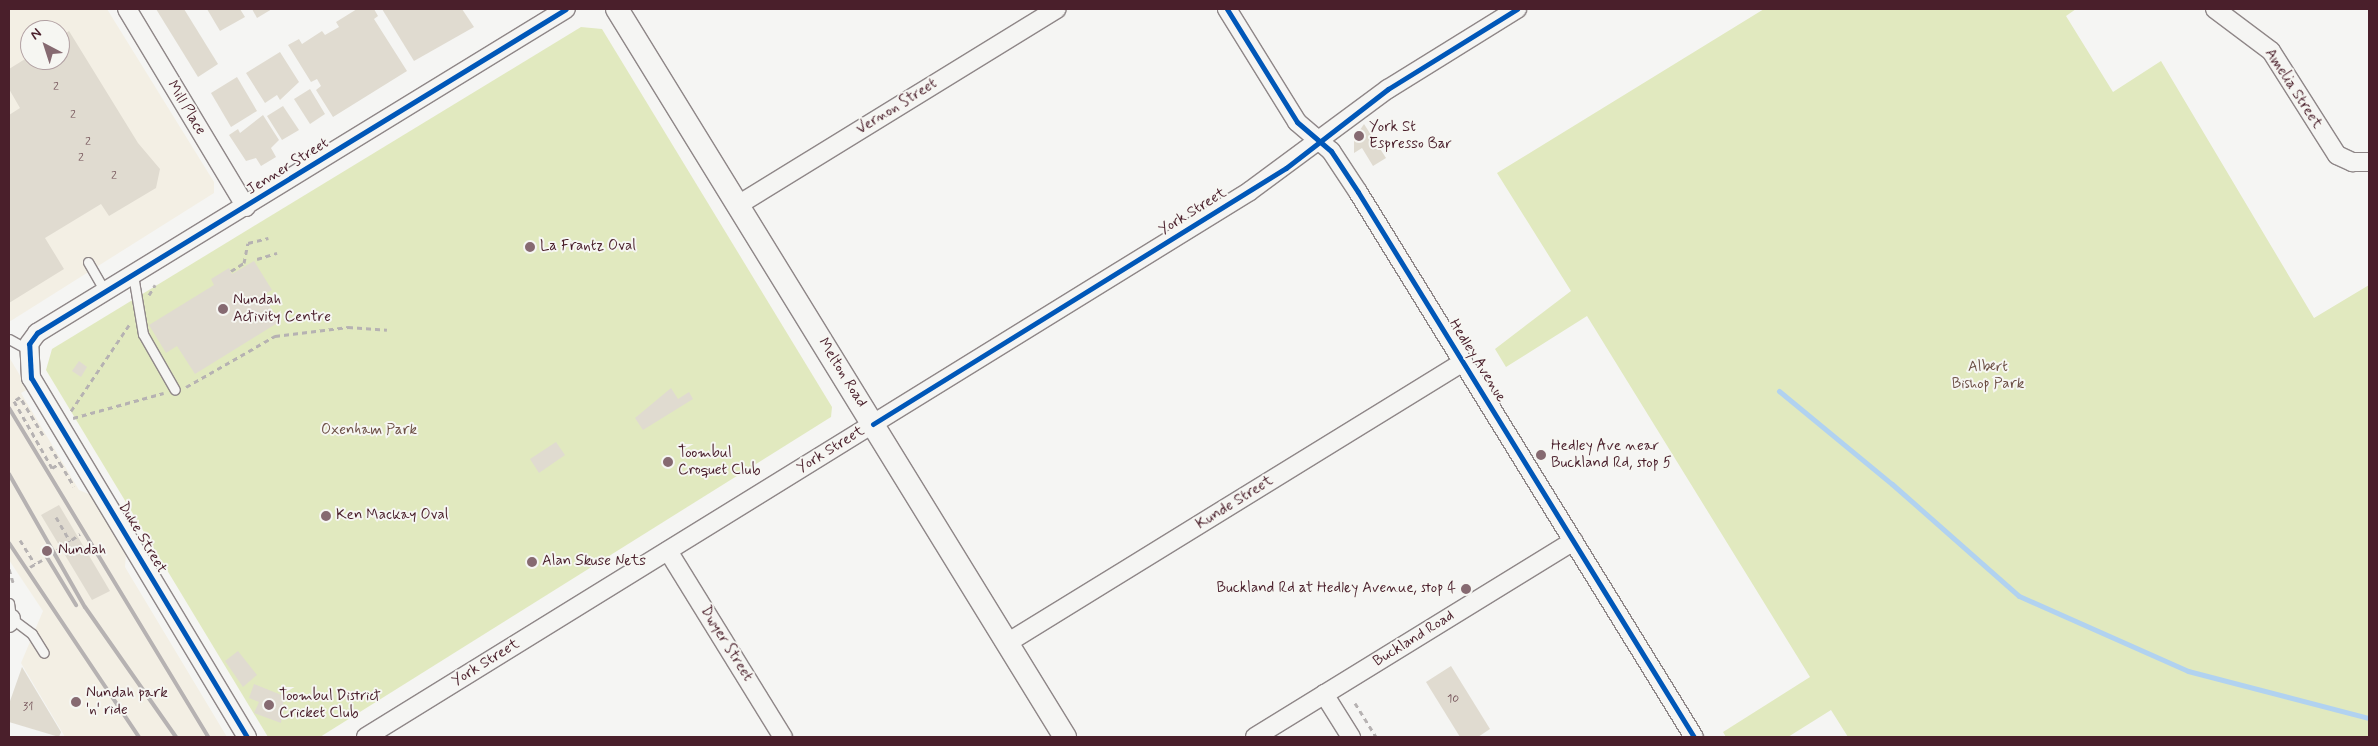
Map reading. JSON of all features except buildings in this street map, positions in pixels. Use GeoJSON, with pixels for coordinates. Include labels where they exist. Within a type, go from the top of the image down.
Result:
{"type":"FeatureCollection","features":[{"type":"Feature","properties":{"kind":"street","name":"Mill Place"},"geometry":{"type":"LineString","coordinates":[[127,9],[246,207]]}},
{"type":"Feature","properties":{"kind":"street","name":"Jenner Street"},"geometry":{"type":"LineString","coordinates":[[27,349],[37,333],[246,207],[566,9]]}},
{"type":"Feature","properties":{"kind":"street","name":"Melton Road"},"geometry":{"type":"LineString","coordinates":[[617,9],[1066,737]]}},
{"type":"Feature","properties":{"kind":"street","name":"Vernon Street"},"geometry":{"type":"LineString","coordinates":[[738,205],[1056,9]]}},
{"type":"Feature","properties":{"kind":"street","name":"Hedley Avenue"},"geometry":{"type":"LineString","coordinates":[[1227,9],[1297,122],[1320,142],[1358,192],[1694,737]]}},
{"type":"Feature","properties":{"kind":"street","name":"York Street"},"geometry":{"type":"LineString","coordinates":[[366,737],[1250,191],[1320,142],[1388,88],[1517,9]]}},
{"type":"Feature","properties":{"kind":"street","name":"Amelia Street"},"geometry":{"type":"LineString","coordinates":[[2216,9],[2271,51],[2337,155],[2352,162],[2369,162]]}},
{"type":"Feature","properties":{"kind":"street","name":"Duke Street"},"geometry":{"type":"LineString","coordinates":[[27,349],[31,378],[247,737]]}},
{"type":"Feature","properties":{"kind":"street","name":"Kunde Street"},"geometry":{"type":"LineString","coordinates":[[1007,643],[1463,362]]}},
{"type":"Feature","properties":{"kind":"street","name":"Buckland Road"},"geometry":{"type":"LineString","coordinates":[[1255,737],[1573,541]]}},
{"type":"Feature","properties":{"kind":"street","name":"Dwyer Street"},"geometry":{"type":"LineString","coordinates":[[668,551],[783,737]]}},
{"type":"Feature","properties":{"kind":"street"},"geometry":{"type":"LineString","coordinates":[[1324,694],[1351,737]]}},
{"type":"Feature","properties":{"kind":"lane"},"geometry":{"type":"LineString","coordinates":[[88,262],[105,292]]}},
{"type":"Feature","properties":{"kind":"lane"},"geometry":{"type":"LineString","coordinates":[[133,275],[140,309],[142,334],[175,390]]}},
{"type":"Feature","properties":{"kind":"lane"},"geometry":{"type":"LineString","coordinates":[[9,339],[27,349]]}},
{"type":"Feature","properties":{"kind":"lane"},"geometry":{"type":"LineString","coordinates":[[9,615],[32,634],[44,653]]}},
{"type":"Feature","properties":{"kind":"path"},"geometry":{"type":"LineString","coordinates":[[231,271],[244,263],[248,244],[268,238]]}},
{"type":"Feature","properties":{"kind":"path"},"geometry":{"type":"LineString","coordinates":[[257,259],[277,253]]}},
{"type":"Feature","properties":{"kind":"path"},"geometry":{"type":"LineString","coordinates":[[69,412],[155,285]]}},
{"type":"Feature","properties":{"kind":"path"},"geometry":{"type":"LineString","coordinates":[[73,418],[175,390],[275,336],[348,327],[387,330]]}},
{"type":"Feature","properties":{"kind":"path"},"geometry":{"type":"LineString","coordinates":[[60,463],[52,468],[14,401],[20,398],[60,463],[74,486]]}},
{"type":"Feature","properties":{"kind":"path"},"geometry":{"type":"LineString","coordinates":[[56,517],[70,541]]}},
{"type":"Feature","properties":{"kind":"path"},"geometry":{"type":"LineString","coordinates":[[57,550],[80,534]]}},
{"type":"Feature","properties":{"kind":"path"},"geometry":{"type":"LineString","coordinates":[[20,540],[35,564]]}},
{"type":"Feature","properties":{"kind":"path"},"geometry":{"type":"LineString","coordinates":[[30,567],[42,560]]}},
{"type":"Feature","properties":{"kind":"path"},"geometry":{"type":"LineString","coordinates":[[9,569],[13,582]]}},
{"type":"Feature","properties":{"kind":"path"},"geometry":{"type":"LineString","coordinates":[[1355,703],[1376,737]]}},
{"type":"Feature","properties":{"kind":"shaded area"},"geometry":{"type":"Polygon","coordinates":[[[9,9],[107,9],[214,182],[214,193],[9,322],[9,9]]]}},
{"type":"Feature","properties":{"kind":"shaded area"},"geometry":{"type":"Polygon","coordinates":[[[9,357],[28,389],[21,393],[79,490],[91,495],[126,554],[125,567],[227,737],[65,737],[21,663],[43,611],[9,560],[9,357]]]}},
{"type":"Feature","properties":{"kind":"green space","name":"Albert Bishop Park"},"geometry":{"type":"Polygon","coordinates":[[[1764,9],[2076,9],[2066,16],[2113,92],[2161,61],[2314,318],[2369,285],[2369,737],[1848,737],[1831,710],[1788,737],[1726,737],[1723,732],[1810,677],[1587,316],[1506,367],[1495,349],[1571,291],[1497,173],[1764,9]]]}},
{"type":"Feature","properties":{"kind":"green space","name":"Oxenham Park"},"geometry":{"type":"Polygon","coordinates":[[[581,27],[602,29],[832,407],[831,417],[320,737],[268,737],[46,370],[52,349],[581,27]]]}},
{"type":"Feature","properties":{"kind":"waterway"},"geometry":{"type":"LineString","coordinates":[[1779,391],[1892,484],[2019,596],[2188,671],[2369,718]]}},
{"type":"Feature","properties":{"kind":"railway"},"geometry":{"type":"LineString","coordinates":[[9,408],[208,737]]}},
{"type":"Feature","properties":{"kind":"railway"},"geometry":{"type":"LineString","coordinates":[[9,474],[85,607],[176,737]]}},
{"type":"Feature","properties":{"kind":"railway"},"geometry":{"type":"LineString","coordinates":[[9,543],[139,737]]}},
{"type":"Feature","properties":{"kind":"railway"},"geometry":{"type":"LineString","coordinates":[[45,554],[76,605]]}},
{"type":"Feature","properties":{"kind":"cycle path"},"geometry":{"type":"LineString","coordinates":[[247,737],[31,378],[29,344],[37,333],[566,9]]}},
{"type":"Feature","properties":{"kind":"cycle path"},"geometry":{"type":"LineString","coordinates":[[1227,9],[1297,122],[1331,151],[1358,192],[1694,737]]}},
{"type":"Feature","properties":{"kind":"cycle path"},"geometry":{"type":"LineString","coordinates":[[873,424],[1286,168],[1388,89],[1517,9]]}},
{"type":"Feature","properties":{"kind":"place","name":"York St Espresso Bar"},"geometry":{"type":"Point","coordinates":[1359,136]}},
{"type":"Feature","properties":{"kind":"place","name":"La Frantz Oval"},"geometry":{"type":"Point","coordinates":[530,247]}},
{"type":"Feature","properties":{"kind":"place","name":"Nundah Activity Centre"},"geometry":{"type":"Point","coordinates":[223,309]}},
{"type":"Feature","properties":{"kind":"place","name":"Hedley Ave near Buckland Rd, stop 5"},"geometry":{"type":"Point","coordinates":[1541,455]}},
{"type":"Feature","properties":{"kind":"place","name":"Toombul Croquet Club"},"geometry":{"type":"Point","coordinates":[668,462]}},
{"type":"Feature","properties":{"kind":"place","name":"Ken Mackay Oval"},"geometry":{"type":"Point","coordinates":[326,516]}},
{"type":"Feature","properties":{"kind":"place","name":"Nundah"},"geometry":{"type":"Point","coordinates":[47,551]}},
{"type":"Feature","properties":{"kind":"place","name":"Alan Skuse Nets"},"geometry":{"type":"Point","coordinates":[532,562]}},
{"type":"Feature","properties":{"kind":"place","name":"Buckland Rd at Hedley Avenue, stop 4"},"geometry":{"type":"Point","coordinates":[1466,589]}},
{"type":"Feature","properties":{"kind":"place","name":"Nundah park 'n' ride"},"geometry":{"type":"Point","coordinates":[76,702]}},
{"type":"Feature","properties":{"kind":"place","name":"Toombul District Cricket Club"},"geometry":{"type":"Point","coordinates":[269,705]}}]}
